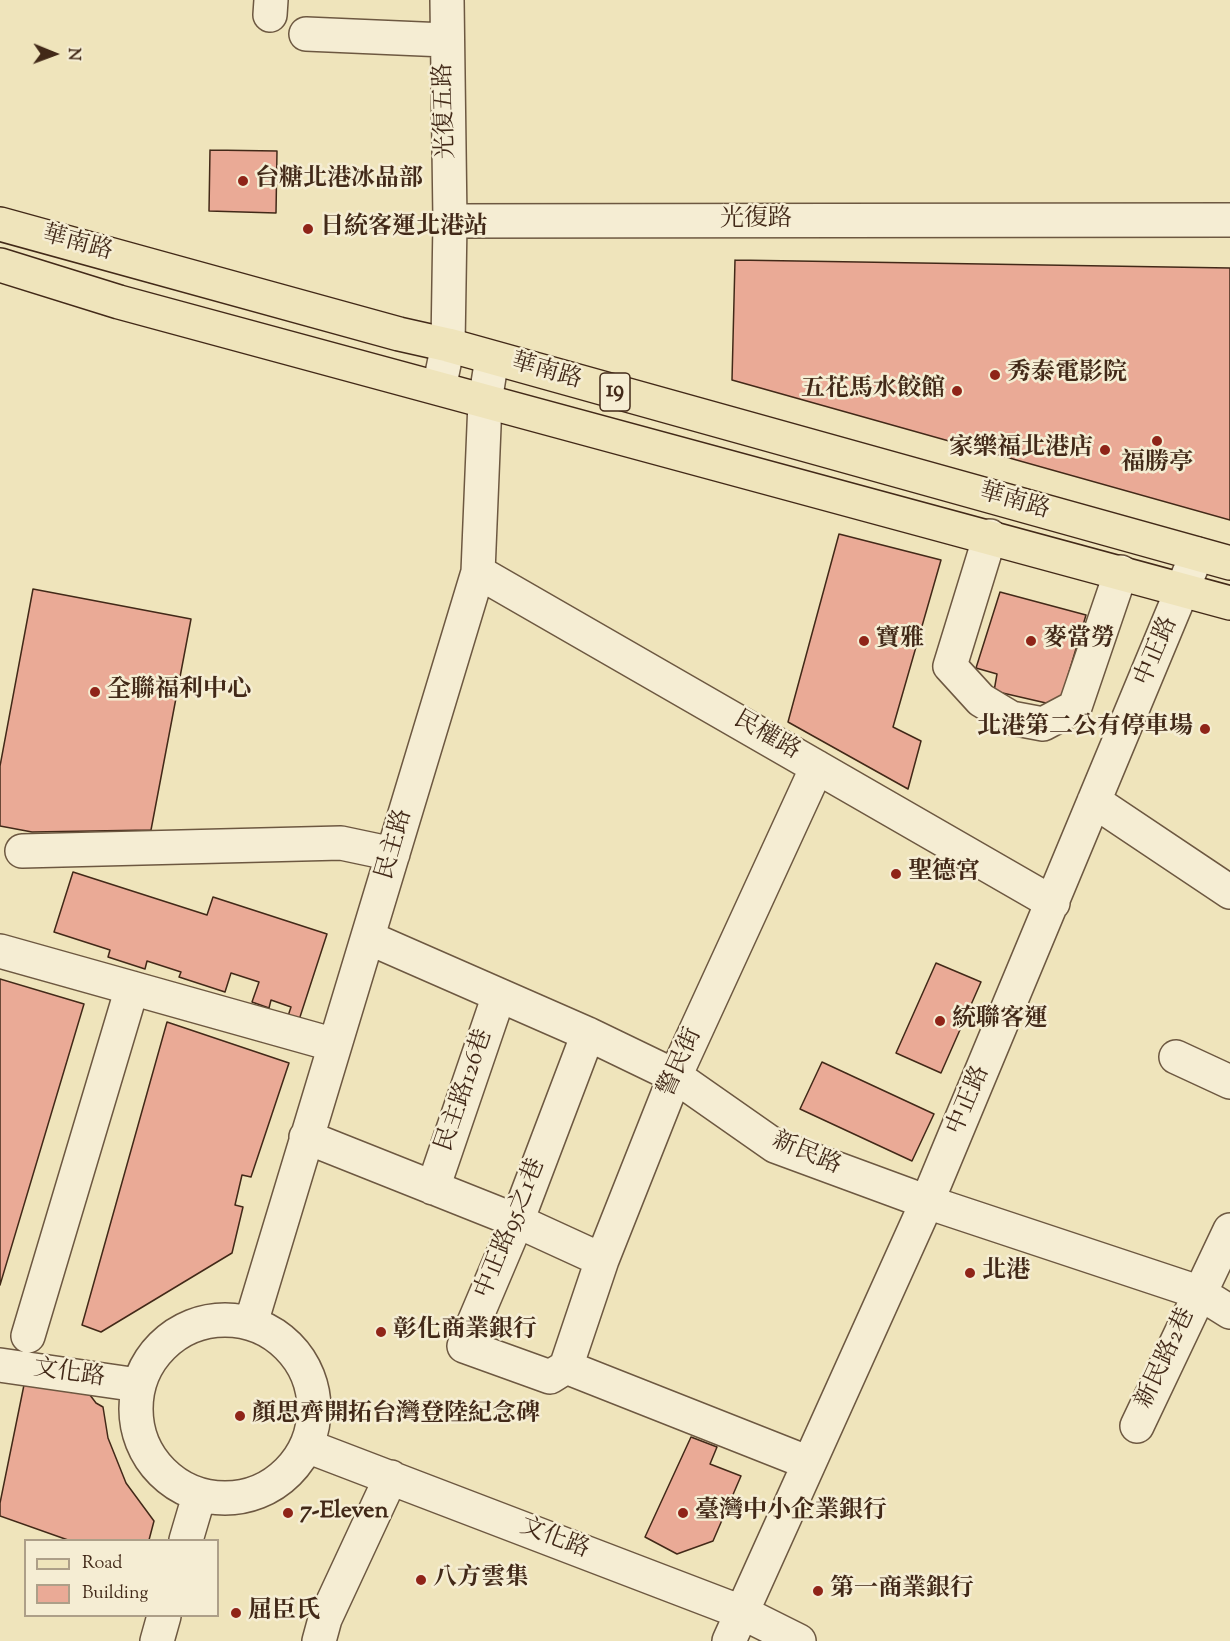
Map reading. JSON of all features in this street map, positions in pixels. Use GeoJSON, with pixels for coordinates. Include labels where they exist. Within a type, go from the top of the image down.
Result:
{"type":"FeatureCollection","features":[{"type":"Feature","properties":{"kind":"main road","name":"華南路"},"geometry":{"type":"LineString","coordinates":[[0,224],[399,334],[448,345],[1230,563]]}},
{"type":"Feature","properties":{"kind":"main road","name":"華南路"},"geometry":{"type":"LineString","coordinates":[[0,265],[119,302],[990,536],[1230,603]]}},
{"type":"Feature","properties":{"kind":"street","name":"光復五路"},"geometry":{"type":"LineString","coordinates":[[447,0],[445,40],[450,221]]}},
{"type":"Feature","properties":{"kind":"street"},"geometry":{"type":"LineString","coordinates":[[306,34],[445,40]]}},
{"type":"Feature","properties":{"kind":"street","name":"光復路"},"geometry":{"type":"LineString","coordinates":[[450,221],[1230,220]]}},
{"type":"Feature","properties":{"kind":"street"},"geometry":{"type":"LineString","coordinates":[[439,388],[448,345],[450,221]]}},
{"type":"Feature","properties":{"kind":"street","name":"民主路"},"geometry":{"type":"LineString","coordinates":[[252,1323],[306,1137],[369,938],[478,572],[485,402],[492,358]]}},
{"type":"Feature","properties":{"kind":"street"},"geometry":{"type":"LineString","coordinates":[[990,536],[950,666],[981,700],[1011,717],[1043,724],[1075,707],[1121,572]]}},
{"type":"Feature","properties":{"kind":"street","name":"中正路"},"geometry":{"type":"LineString","coordinates":[[735,1626],[927,1202],[1184,590],[1197,554]]}},
{"type":"Feature","properties":{"kind":"street","name":"民權路"},"geometry":{"type":"LineString","coordinates":[[478,572],[1053,903]]}},
{"type":"Feature","properties":{"kind":"street","name":"警民街"},"geometry":{"type":"LineString","coordinates":[[566,1367],[602,1260],[675,1076],[818,767]]}},
{"type":"Feature","properties":{"kind":"street"},"geometry":{"type":"LineString","coordinates":[[1094,801],[1230,892]]}},
{"type":"Feature","properties":{"kind":"street"},"geometry":{"type":"LineString","coordinates":[[22,851],[341,843],[393,854]]}},
{"type":"Feature","properties":{"kind":"street","name":"新民路"},"geometry":{"type":"LineString","coordinates":[[369,938],[588,1034],[675,1076],[775,1146],[927,1202],[1198,1292],[1230,1312]]}},
{"type":"Feature","properties":{"kind":"street"},"geometry":{"type":"LineString","coordinates":[[0,951],[335,1045]]}},
{"type":"Feature","properties":{"kind":"street"},"geometry":{"type":"LineString","coordinates":[[28,1336],[132,988]]}},
{"type":"Feature","properties":{"kind":"street","name":"民主路126巷"},"geometry":{"type":"LineString","coordinates":[[433,1188],[499,995]]}},
{"type":"Feature","properties":{"kind":"street","name":"中正路95之1巷"},"geometry":{"type":"LineString","coordinates":[[566,1367],[550,1377],[464,1346],[517,1221],[588,1034]]}},
{"type":"Feature","properties":{"kind":"street"},"geometry":{"type":"LineString","coordinates":[[1176,1058],[1230,1082]]}},
{"type":"Feature","properties":{"kind":"street"},"geometry":{"type":"LineString","coordinates":[[306,1137],[517,1221],[602,1260]]}},
{"type":"Feature","properties":{"kind":"street","name":"新民路2巷"},"geometry":{"type":"LineString","coordinates":[[1137,1426],[1198,1292],[1230,1230]]}},
{"type":"Feature","properties":{"kind":"street"},"geometry":{"type":"LineString","coordinates":[[223,1319],[252,1323],[278,1337],[299,1359],[311,1386],[314,1416],[307,1446],[293,1467],[274,1485],[250,1496],[225,1499],[199,1496],[174,1484],[154,1465],[140,1440],[135,1413],[138,1385],[150,1359],[163,1345],[170,1338],[195,1324],[223,1319]]}},
{"type":"Feature","properties":{"kind":"street","name":"文化路"},"geometry":{"type":"LineString","coordinates":[[0,1365],[138,1385]]}},
{"type":"Feature","properties":{"kind":"street"},"geometry":{"type":"LineString","coordinates":[[566,1367],[809,1463]]}},
{"type":"Feature","properties":{"kind":"street","name":"文化路"},"geometry":{"type":"LineString","coordinates":[[307,1446],[391,1477],[735,1626],[799,1641]]}},
{"type":"Feature","properties":{"kind":"street"},"geometry":{"type":"LineString","coordinates":[[319,1641],[325,1619],[391,1477]]}},
{"type":"Feature","properties":{"kind":"street"},"geometry":{"type":"LineString","coordinates":[[186,1539],[199,1496]]}},
{"type":"Feature","properties":{"kind":"street"},"geometry":{"type":"LineString","coordinates":[[157,1641],[164,1617]]}},
{"type":"Feature","properties":{"kind":"building","name":"台糖北港冰品部"},"geometry":{"type":"Polygon","coordinates":[[[210,150],[277,151],[276,213],[209,211],[210,150]]]}},
{"type":"Feature","properties":{"kind":"building","name":"家樂福北港店"},"geometry":{"type":"Polygon","coordinates":[[[735,260],[1230,268],[1230,520],[732,380],[735,260]]]}},
{"type":"Feature","properties":{"kind":"building","name":"寶雅"},"geometry":{"type":"Polygon","coordinates":[[[839,534],[941,560],[893,727],[921,741],[908,789],[788,722],[839,534]]]}},
{"type":"Feature","properties":{"kind":"building","name":"全聯福利中心"},"geometry":{"type":"Polygon","coordinates":[[[33,589],[191,619],[151,830],[32,832],[0,826],[0,766],[33,589]]]}},
{"type":"Feature","properties":{"kind":"building","name":"麥當勞"},"geometry":{"type":"Polygon","coordinates":[[[1000,592],[1086,615],[1059,706],[994,691],[997,674],[976,668],[1000,592]]]}},
{"type":"Feature","properties":{"kind":"building"},"geometry":{"type":"Polygon","coordinates":[[[73,872],[207,915],[213,897],[327,934],[299,1020],[288,1016],[291,1007],[271,1000],[269,1008],[252,1002],[259,982],[231,973],[225,992],[179,977],[181,972],[147,961],[145,969],[108,957],[110,950],[54,932],[73,872]]]}},
{"type":"Feature","properties":{"kind":"building"},"geometry":{"type":"Polygon","coordinates":[[[936,963],[981,982],[941,1073],[896,1053],[936,963]]]}},
{"type":"Feature","properties":{"kind":"building"},"geometry":{"type":"Polygon","coordinates":[[[0,979],[84,1004],[0,1285],[0,979]]]}},
{"type":"Feature","properties":{"kind":"building"},"geometry":{"type":"Polygon","coordinates":[[[167,1022],[289,1063],[251,1177],[242,1175],[235,1205],[243,1207],[232,1253],[101,1332],[82,1325],[167,1022]]]}},
{"type":"Feature","properties":{"kind":"building"},"geometry":{"type":"Polygon","coordinates":[[[822,1062],[934,1114],[912,1161],[800,1109],[822,1062]]]}},
{"type":"Feature","properties":{"kind":"building"},"geometry":{"type":"Polygon","coordinates":[[[25,1380],[87,1391],[96,1403],[103,1407],[108,1438],[126,1483],[154,1521],[149,1539],[65,1539],[0,1516],[0,1503],[25,1380]]]}},
{"type":"Feature","properties":{"kind":"building"},"geometry":{"type":"Polygon","coordinates":[[[691,1437],[717,1447],[710,1464],[741,1476],[713,1541],[677,1554],[645,1537],[691,1437]]]}},
{"type":"Feature","properties":{"kind":"place","name":"台糖北港冰品部"},"geometry":{"type":"Point","coordinates":[243,181]}},
{"type":"Feature","properties":{"kind":"place","name":"日統客運北港站"},"geometry":{"type":"Point","coordinates":[308,229]}},
{"type":"Feature","properties":{"kind":"place","name":"秀泰電影院"},"geometry":{"type":"Point","coordinates":[995,375]}},
{"type":"Feature","properties":{"kind":"place","name":"五花馬水餃館"},"geometry":{"type":"Point","coordinates":[957,391]}},
{"type":"Feature","properties":{"kind":"place","name":"福勝亭"},"geometry":{"type":"Point","coordinates":[1157,441]}},
{"type":"Feature","properties":{"kind":"place","name":"家樂福北港店"},"geometry":{"type":"Point","coordinates":[1105,450]}},
{"type":"Feature","properties":{"kind":"place","name":"寶雅"},"geometry":{"type":"Point","coordinates":[864,641]}},
{"type":"Feature","properties":{"kind":"place","name":"麥當勞"},"geometry":{"type":"Point","coordinates":[1031,641]}},
{"type":"Feature","properties":{"kind":"place","name":"全聯福利中心"},"geometry":{"type":"Point","coordinates":[95,692]}},
{"type":"Feature","properties":{"kind":"place","name":"北港第二公有停車場"},"geometry":{"type":"Point","coordinates":[1205,729]}},
{"type":"Feature","properties":{"kind":"place","name":"聖德宮"},"geometry":{"type":"Point","coordinates":[896,874]}},
{"type":"Feature","properties":{"kind":"place","name":"統聯客運"},"geometry":{"type":"Point","coordinates":[940,1021]}},
{"type":"Feature","properties":{"kind":"place","name":"北港"},"geometry":{"type":"Point","coordinates":[970,1273]}},
{"type":"Feature","properties":{"kind":"place","name":"彰化商業銀行"},"geometry":{"type":"Point","coordinates":[381,1332]}},
{"type":"Feature","properties":{"kind":"place","name":"顏思齊開拓台灣登陸紀念碑"},"geometry":{"type":"Point","coordinates":[240,1416]}},
{"type":"Feature","properties":{"kind":"place","name":"7-Eleven"},"geometry":{"type":"Point","coordinates":[288,1513]}},
{"type":"Feature","properties":{"kind":"place","name":"臺灣中小企業銀行"},"geometry":{"type":"Point","coordinates":[683,1513]}},
{"type":"Feature","properties":{"kind":"place","name":"八方雲集"},"geometry":{"type":"Point","coordinates":[421,1580]}},
{"type":"Feature","properties":{"kind":"place","name":"第一商業銀行"},"geometry":{"type":"Point","coordinates":[818,1591]}},
{"type":"Feature","properties":{"kind":"place","name":"屈臣氏"},"geometry":{"type":"Point","coordinates":[236,1613]}}]}
